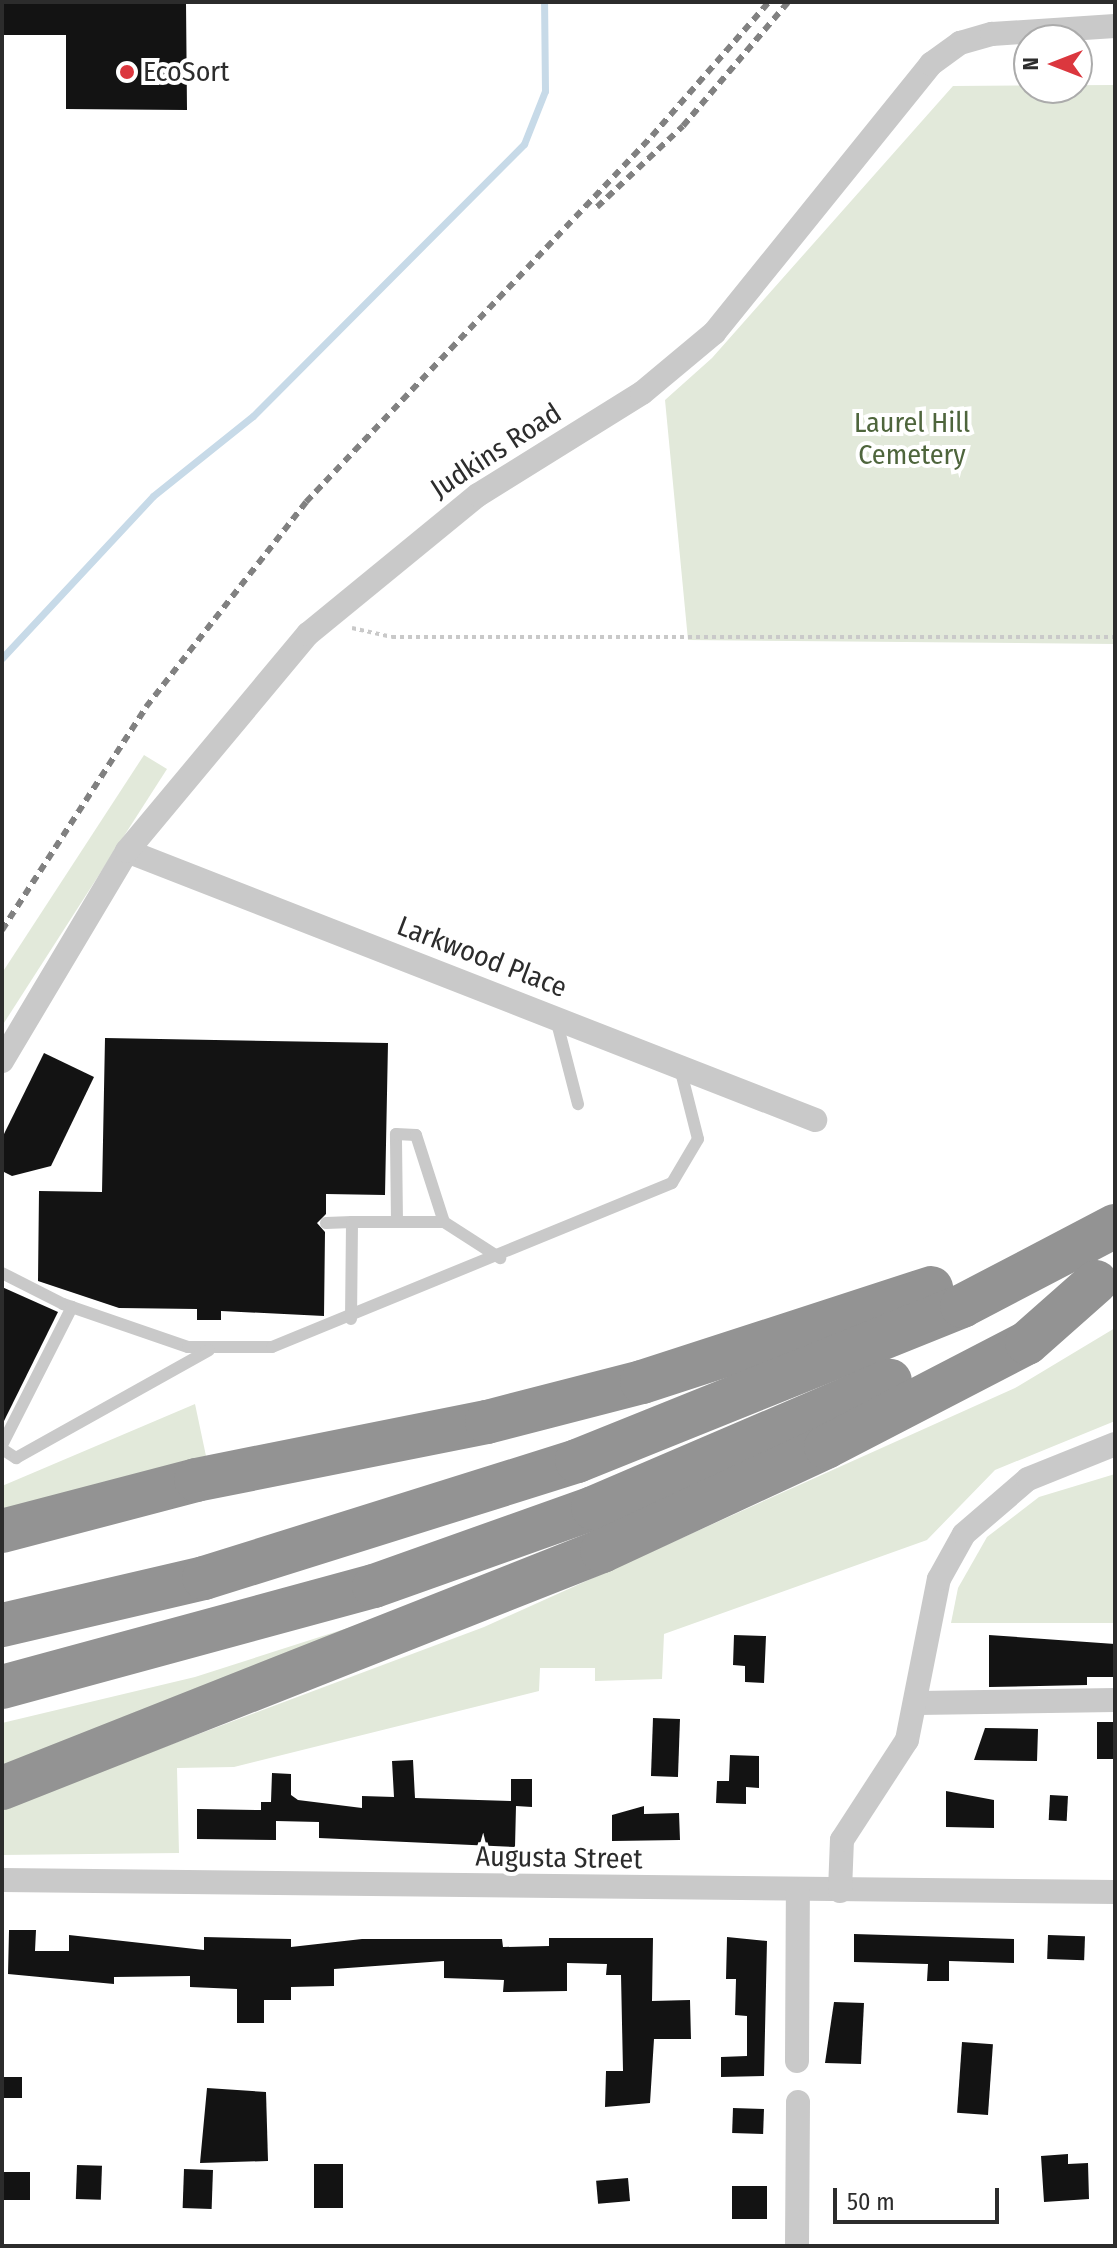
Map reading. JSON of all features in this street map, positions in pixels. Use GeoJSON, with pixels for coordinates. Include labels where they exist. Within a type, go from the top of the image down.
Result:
{"type":"FeatureCollection","features":[{"type":"Feature","properties":{"kind":"highway"},"geometry":{"type":"LineString","coordinates":[[2,1531],[196,1480],[487,1422],[642,1382],[1115,1226]]}},
{"type":"Feature","properties":{"kind":"highway"},"geometry":{"type":"LineString","coordinates":[[2,1625],[204,1578],[577,1461],[962,1306],[1115,1226]]}},
{"type":"Feature","properties":{"kind":"highway"},"geometry":{"type":"LineString","coordinates":[[2,1687],[374,1586],[593,1508],[814,1418],[1106,1277]]}},
{"type":"Feature","properties":{"kind":"highway"},"geometry":{"type":"LineString","coordinates":[[2,1788],[602,1551],[826,1447],[1027,1343],[1106,1277]]}},
{"type":"Feature","properties":{"kind":"street","name":"Judkins Road"},"geometry":{"type":"LineString","coordinates":[[2,1061],[127,851],[223,728],[330,614],[478,495],[642,393],[714,333],[931,64],[960,43],[992,34],[1115,26]]}},
{"type":"Feature","properties":{"kind":"street","name":"Larkwood Place"},"geometry":{"type":"LineString","coordinates":[[127,851],[815,1120]]}},
{"type":"Feature","properties":{"kind":"street"},"geometry":{"type":"LineString","coordinates":[[840,1891],[842,1840],[891,1772],[918,1703],[939,1579],[964,1534],[995,1500],[1028,1479],[1115,1444]]}},
{"type":"Feature","properties":{"kind":"street"},"geometry":{"type":"LineString","coordinates":[[918,1703],[1115,1700]]}},
{"type":"Feature","properties":{"kind":"street","name":"Augusta Street"},"geometry":{"type":"LineString","coordinates":[[2,1880],[1115,1892]]}},
{"type":"Feature","properties":{"kind":"street"},"geometry":{"type":"LineString","coordinates":[[797,2061],[798,1890]]}},
{"type":"Feature","properties":{"kind":"street"},"geometry":{"type":"LineString","coordinates":[[797,2246],[798,2102]]}},
{"type":"Feature","properties":{"kind":"lane"},"geometry":{"type":"LineString","coordinates":[[556,1019],[578,1104]]}},
{"type":"Feature","properties":{"kind":"lane"},"geometry":{"type":"LineString","coordinates":[[2,1273],[72,1307],[209,1350],[272,1347],[351,1319],[655,1194],[685,1172],[698,1119],[679,1066]]}},
{"type":"Feature","properties":{"kind":"lane"},"geometry":{"type":"LineString","coordinates":[[397,1222],[396,1134],[416,1135],[444,1222]]}},
{"type":"Feature","properties":{"kind":"lane"},"geometry":{"type":"LineString","coordinates":[[351,1319],[352,1222]]}},
{"type":"Feature","properties":{"kind":"lane"},"geometry":{"type":"LineString","coordinates":[[326,1223],[444,1222],[500,1258]]}},
{"type":"Feature","properties":{"kind":"lane"},"geometry":{"type":"LineString","coordinates":[[72,1307],[2,1447],[16,1458],[209,1350]]}},
{"type":"Feature","properties":{"kind":"path"},"geometry":{"type":"LineString","coordinates":[[330,614],[392,637],[1115,637]]}},
{"type":"Feature","properties":{"kind":"green space","name":"Laurel Hill Cemetery"},"geometry":{"type":"Polygon","coordinates":[[[1093,85],[1115,85],[1115,644],[688,640],[665,400],[712,358],[953,86],[1013,86],[1013,104],[1093,104],[1093,85]]]}},
{"type":"Feature","properties":{"kind":"green space"},"geometry":{"type":"Polygon","coordinates":[[[144,755],[167,769],[2,1026],[2,973],[144,755]]]}},
{"type":"Feature","properties":{"kind":"green space"},"geometry":{"type":"Polygon","coordinates":[[[1115,1328],[1115,1421],[995,1470],[927,1540],[664,1634],[662,1679],[595,1681],[595,1668],[540,1668],[539,1691],[234,1767],[177,1768],[179,1853],[2,1855],[2,1808],[484,1627],[1015,1388],[1115,1328]]]}},
{"type":"Feature","properties":{"kind":"green space"},"geometry":{"type":"Polygon","coordinates":[[[195,1404],[206,1456],[2,1509],[2,1486],[195,1404]]]}},
{"type":"Feature","properties":{"kind":"green space"},"geometry":{"type":"Polygon","coordinates":[[[1115,1474],[1115,1623],[951,1623],[958,1588],[987,1537],[1039,1497],[1115,1474]]]}},
{"type":"Feature","properties":{"kind":"green space"},"geometry":{"type":"Polygon","coordinates":[[[432,1601],[2,1769],[2,1723],[195,1677],[432,1601]]]}},
{"type":"Feature","properties":{"kind":"building","name":"EcoSort"},"geometry":{"type":"Polygon","coordinates":[[[2,2],[186,2],[187,110],[66,109],[66,35],[2,35],[2,2]]]}},
{"type":"Feature","properties":{"kind":"building"},"geometry":{"type":"Polygon","coordinates":[[[105,1038],[388,1043],[385,1195],[326,1194],[326,1214],[317,1223],[325,1232],[324,1316],[221,1311],[221,1320],[197,1320],[197,1309],[119,1308],[38,1281],[39,1191],[102,1192],[105,1038]]]}},
{"type":"Feature","properties":{"kind":"building"},"geometry":{"type":"Polygon","coordinates":[[[44,1053],[94,1077],[51,1166],[12,1176],[2,1171],[2,1138],[44,1053]]]}},
{"type":"Feature","properties":{"kind":"building"},"geometry":{"type":"Polygon","coordinates":[[[2,1287],[58,1312],[2,1425],[2,1287]]]}},
{"type":"Feature","properties":{"kind":"building"},"geometry":{"type":"Polygon","coordinates":[[[734,1635],[766,1636],[764,1683],[745,1682],[745,1666],[733,1665],[734,1635]]]}},
{"type":"Feature","properties":{"kind":"building"},"geometry":{"type":"Polygon","coordinates":[[[989,1635],[1115,1644],[1115,1677],[1087,1677],[1087,1685],[989,1687],[989,1635]]]}},
{"type":"Feature","properties":{"kind":"building"},"geometry":{"type":"Polygon","coordinates":[[[653,1718],[680,1719],[678,1777],[651,1776],[653,1718]]]}},
{"type":"Feature","properties":{"kind":"building"},"geometry":{"type":"Polygon","coordinates":[[[1097,1722],[1115,1722],[1115,1759],[1097,1759],[1097,1722]]]}},
{"type":"Feature","properties":{"kind":"building"},"geometry":{"type":"Polygon","coordinates":[[[985,1728],[1038,1729],[1037,1761],[974,1760],[985,1728]]]}},
{"type":"Feature","properties":{"kind":"building"},"geometry":{"type":"Polygon","coordinates":[[[730,1755],[759,1756],[759,1788],[746,1787],[746,1804],[716,1803],[717,1781],[729,1781],[730,1755]]]}},
{"type":"Feature","properties":{"kind":"building"},"geometry":{"type":"Polygon","coordinates":[[[413,1760],[415,1798],[511,1801],[511,1779],[532,1779],[532,1807],[516,1806],[515,1847],[319,1838],[319,1822],[276,1821],[276,1840],[197,1839],[197,1809],[261,1810],[261,1802],[271,1802],[272,1773],[291,1774],[291,1795],[298,1800],[362,1808],[362,1796],[394,1797],[392,1761],[413,1760]]]}},
{"type":"Feature","properties":{"kind":"building"},"geometry":{"type":"Polygon","coordinates":[[[946,1791],[994,1800],[994,1828],[946,1827],[946,1791]]]}},
{"type":"Feature","properties":{"kind":"building"},"geometry":{"type":"Polygon","coordinates":[[[1050,1795],[1068,1796],[1067,1821],[1049,1820],[1050,1795]]]}},
{"type":"Feature","properties":{"kind":"building"},"geometry":{"type":"Polygon","coordinates":[[[644,1806],[644,1814],[679,1813],[680,1840],[612,1841],[612,1815],[644,1806]]]}},
{"type":"Feature","properties":{"kind":"building"},"geometry":{"type":"Polygon","coordinates":[[[9,1930],[36,1930],[35,1951],[69,1951],[69,1935],[204,1950],[204,1937],[291,1939],[291,1947],[362,1939],[502,1939],[503,1947],[549,1946],[549,1938],[653,1938],[652,2001],[690,2000],[691,2039],[654,2039],[650,2103],[605,2107],[606,2071],[623,2071],[621,1975],[606,1975],[607,1964],[567,1963],[567,1991],[503,1992],[504,1980],[444,1978],[444,1961],[334,1969],[334,1986],[291,1987],[291,2000],[264,2000],[264,2023],[237,2023],[237,1989],[190,1987],[190,1976],[114,1977],[114,1984],[8,1974],[9,1930]]]}},
{"type":"Feature","properties":{"kind":"building"},"geometry":{"type":"Polygon","coordinates":[[[854,1934],[1014,1939],[1014,1963],[949,1961],[949,1981],[927,1981],[928,1964],[854,1962],[854,1934]]]}},
{"type":"Feature","properties":{"kind":"building"},"geometry":{"type":"Polygon","coordinates":[[[1048,1935],[1085,1936],[1084,1960],[1047,1959],[1048,1935]]]}},
{"type":"Feature","properties":{"kind":"building"},"geometry":{"type":"Polygon","coordinates":[[[727,1937],[767,1941],[764,2076],[721,2077],[721,2057],[747,2056],[747,2016],[735,2015],[736,1979],[726,1979],[727,1937]]]}},
{"type":"Feature","properties":{"kind":"building"},"geometry":{"type":"Polygon","coordinates":[[[834,2002],[864,2003],[861,2064],[825,2063],[834,2002]]]}},
{"type":"Feature","properties":{"kind":"building"},"geometry":{"type":"Polygon","coordinates":[[[962,2042],[993,2044],[988,2115],[957,2113],[962,2042]]]}},
{"type":"Feature","properties":{"kind":"building"},"geometry":{"type":"Polygon","coordinates":[[[2,2077],[22,2077],[22,2098],[2,2098],[2,2077]]]}},
{"type":"Feature","properties":{"kind":"building"},"geometry":{"type":"Polygon","coordinates":[[[207,2088],[266,2092],[268,2161],[200,2163],[207,2088]]]}},
{"type":"Feature","properties":{"kind":"building"},"geometry":{"type":"Polygon","coordinates":[[[733,2108],[764,2109],[763,2134],[732,2133],[733,2108]]]}},
{"type":"Feature","properties":{"kind":"building"},"geometry":{"type":"Polygon","coordinates":[[[1068,2154],[1068,2164],[1088,2163],[1089,2199],[1044,2202],[1041,2156],[1068,2154]]]}},
{"type":"Feature","properties":{"kind":"building"},"geometry":{"type":"Polygon","coordinates":[[[314,2164],[343,2164],[343,2208],[314,2208],[314,2164]]]}},
{"type":"Feature","properties":{"kind":"building"},"geometry":{"type":"Polygon","coordinates":[[[77,2165],[102,2166],[101,2200],[76,2199],[77,2165]]]}},
{"type":"Feature","properties":{"kind":"building"},"geometry":{"type":"Polygon","coordinates":[[[184,2169],[213,2170],[212,2209],[183,2208],[184,2169]]]}},
{"type":"Feature","properties":{"kind":"building"},"geometry":{"type":"Polygon","coordinates":[[[2,2172],[30,2172],[30,2200],[2,2200],[2,2172]]]}},
{"type":"Feature","properties":{"kind":"building"},"geometry":{"type":"Polygon","coordinates":[[[628,2178],[630,2201],[598,2204],[596,2181],[628,2178]]]}},
{"type":"Feature","properties":{"kind":"building"},"geometry":{"type":"Polygon","coordinates":[[[732,2186],[767,2186],[767,2219],[732,2219],[732,2186]]]}},
{"type":"Feature","properties":{"kind":"waterway"},"geometry":{"type":"LineString","coordinates":[[2,658],[153,496],[253,416],[524,144],[545,91],[544,2]]}},
{"type":"Feature","properties":{"kind":"railway"},"geometry":{"type":"LineString","coordinates":[[2,930],[146,707],[306,502],[652,136],[769,2]]}},
{"type":"Feature","properties":{"kind":"railway"},"geometry":{"type":"LineString","coordinates":[[597,207],[683,126],[788,2]]}},
{"type":"Feature","properties":{"kind":"place","name":"EcoSort"},"geometry":{"type":"Point","coordinates":[127,72]}}]}
